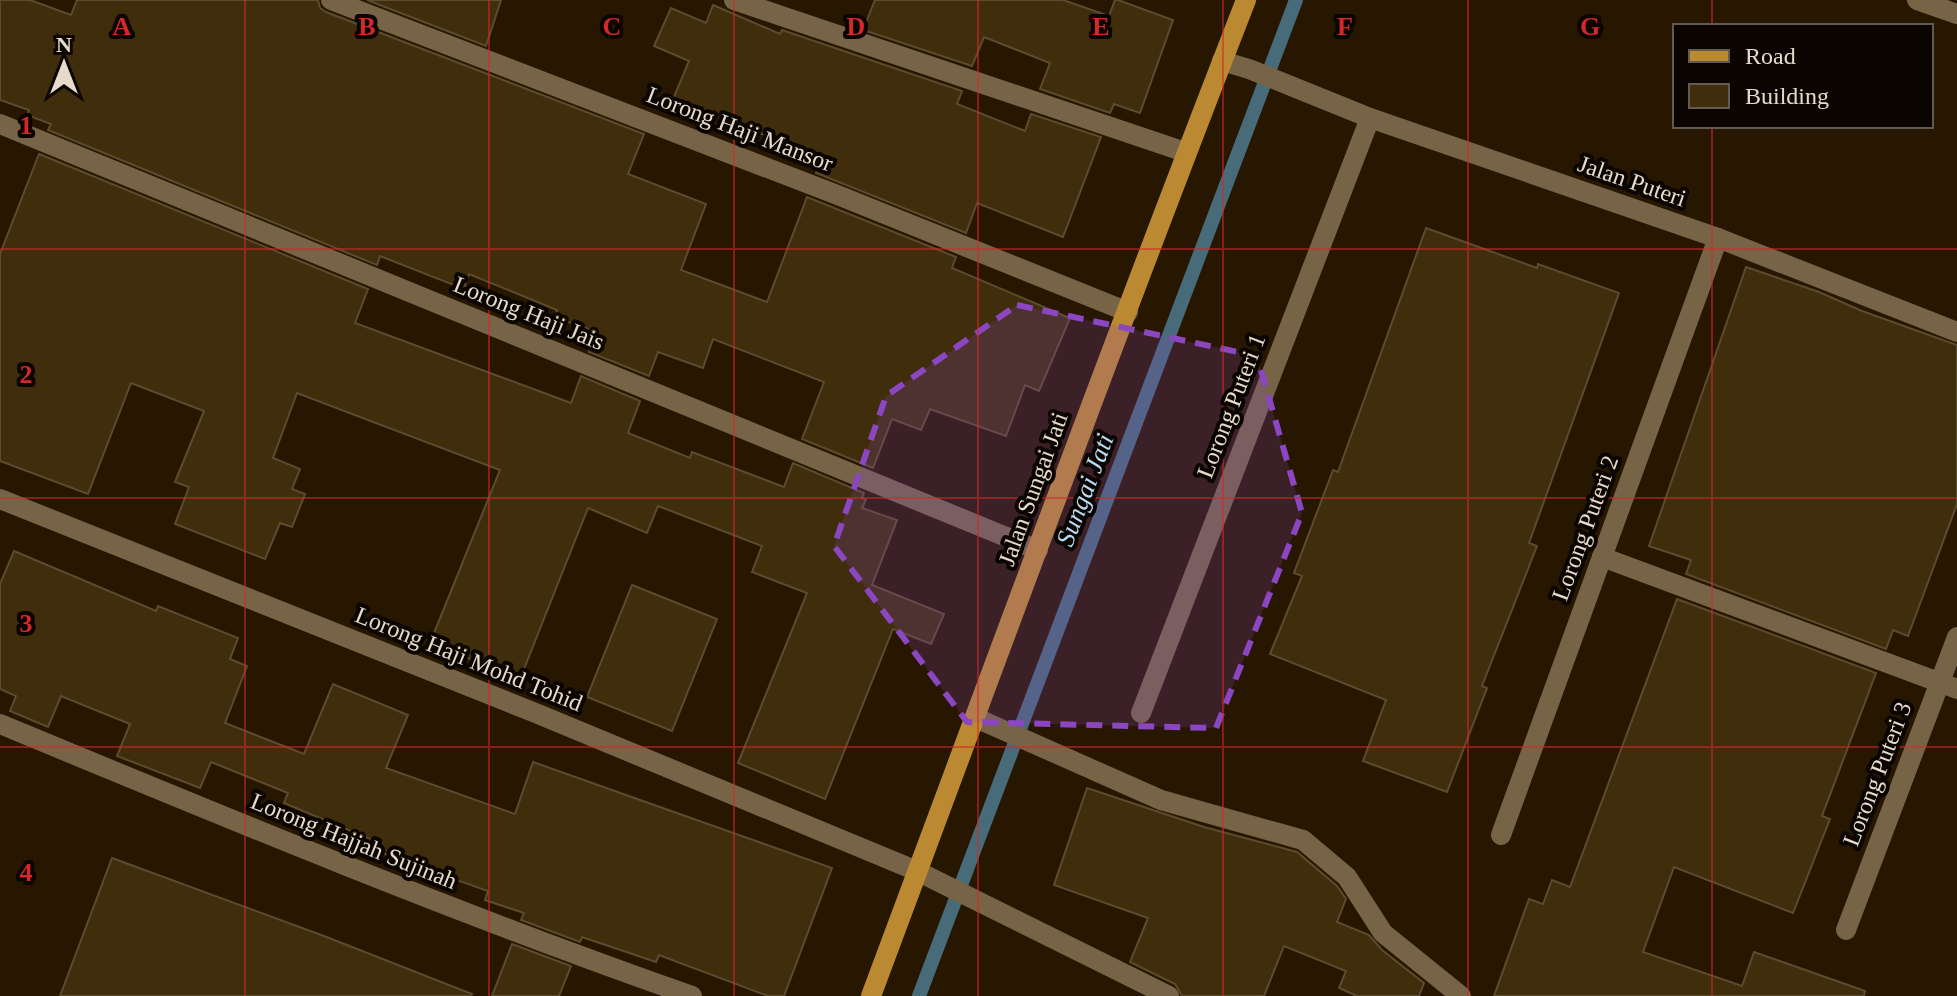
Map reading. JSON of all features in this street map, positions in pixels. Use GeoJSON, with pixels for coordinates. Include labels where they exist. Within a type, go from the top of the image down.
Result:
{"type":"FeatureCollection","features":[{"type":"Feature","properties":{"kind":"main road","name":"Jalan Sungai Jati"},"geometry":{"type":"LineString","coordinates":[[871,996],[1185,152],[1246,0]]}},
{"type":"Feature","properties":{"kind":"street","name":"Lorong Haji Mansor"},"geometry":{"type":"LineString","coordinates":[[331,0],[835,194],[1128,312]]}},
{"type":"Feature","properties":{"kind":"street"},"geometry":{"type":"LineString","coordinates":[[734,0],[1185,152]]}},
{"type":"Feature","properties":{"kind":"street"},"geometry":{"type":"LineString","coordinates":[[1917,0],[1957,14]]}},
{"type":"Feature","properties":{"kind":"street","name":"Jalan Puteri"},"geometry":{"type":"LineString","coordinates":[[1222,61],[1370,118],[1718,238],[1957,332]]}},
{"type":"Feature","properties":{"kind":"street","name":"Lorong Puteri 1"},"geometry":{"type":"LineString","coordinates":[[1141,713],[1370,118]]}},
{"type":"Feature","properties":{"kind":"street","name":"Lorong Haji Jais"},"geometry":{"type":"LineString","coordinates":[[0,124],[1038,550]]}},
{"type":"Feature","properties":{"kind":"street","name":"Lorong Puteri 2"},"geometry":{"type":"LineString","coordinates":[[1501,835],[1718,238]]}},
{"type":"Feature","properties":{"kind":"street","name":"Lorong Haji Mohd Tohid"},"geometry":{"type":"LineString","coordinates":[[0,499],[538,714],[946,883],[1169,996]]}},
{"type":"Feature","properties":{"kind":"street"},"geometry":{"type":"LineString","coordinates":[[1602,557],[1948,685]]}},
{"type":"Feature","properties":{"kind":"street","name":"Lorong Puteri 3"},"geometry":{"type":"LineString","coordinates":[[1846,930],[1948,685],[1957,637]]}},
{"type":"Feature","properties":{"kind":"street"},"geometry":{"type":"LineString","coordinates":[[976,718],[1161,800],[1303,840],[1347,877],[1383,933],[1461,996]]}},
{"type":"Feature","properties":{"kind":"street","name":"Lorong Hajjah Sujinah"},"geometry":{"type":"LineString","coordinates":[[0,724],[284,842],[572,954],[692,996]]}},
{"type":"Feature","properties":{"kind":"highlighted area"},"geometry":{"type":"Polygon","coordinates":[[[1017,305],[1257,356],[1302,513],[1216,728],[967,722],[834,546],[886,396],[1017,305]]]}},
{"type":"Feature","properties":{"kind":"building"},"geometry":{"type":"Polygon","coordinates":[[[0,0],[30,0],[71,15],[77,0],[318,0],[320,8],[326,12],[644,134],[628,174],[706,204],[681,270],[767,302],[807,197],[956,257],[952,268],[1070,318],[1039,391],[1025,385],[1006,436],[930,409],[921,430],[892,419],[873,468],[802,439],[824,382],[713,339],[703,368],[658,352],[649,376],[589,352],[597,332],[554,317],[557,310],[469,274],[464,289],[380,256],[377,265],[48,130],[51,124],[27,115],[29,110],[0,100],[0,0]]]}},
{"type":"Feature","properties":{"kind":"building"},"geometry":{"type":"Polygon","coordinates":[[[367,0],[501,0],[486,46],[367,0]]]}},
{"type":"Feature","properties":{"kind":"building"},"geometry":{"type":"Polygon","coordinates":[[[875,0],[1063,0],[1109,16],[1115,0],[1118,0],[1173,20],[1140,113],[1114,104],[1110,113],[1040,89],[1050,63],[984,37],[972,66],[863,30],[875,0]]]}},
{"type":"Feature","properties":{"kind":"building"},"geometry":{"type":"Polygon","coordinates":[[[713,5],[780,34],[782,30],[962,91],[957,104],[1025,131],[1031,114],[1101,137],[1063,237],[977,203],[966,233],[816,173],[821,159],[674,97],[689,61],[654,46],[671,8],[706,23],[713,5]]]}},
{"type":"Feature","properties":{"kind":"building"},"geometry":{"type":"Polygon","coordinates":[[[39,154],[368,289],[355,323],[571,403],[581,376],[640,401],[628,433],[690,458],[692,452],[784,487],[793,463],[864,493],[862,498],[866,500],[862,508],[897,520],[872,585],[944,614],[931,644],[893,629],[825,799],[738,763],[807,593],[752,572],[762,546],[658,506],[647,533],[588,508],[520,679],[430,643],[500,470],[297,393],[273,458],[300,469],[292,489],[305,494],[292,527],[280,523],[265,559],[175,524],[189,487],[175,482],[204,411],[131,383],[88,494],[0,461],[0,254],[39,154]]]}},
{"type":"Feature","properties":{"kind":"building"},"geometry":{"type":"Polygon","coordinates":[[[1426,228],[1537,268],[1538,264],[1619,293],[1529,543],[1537,546],[1482,686],[1487,688],[1447,792],[1363,761],[1386,700],[1270,654],[1302,576],[1294,573],[1333,470],[1338,472],[1426,228]]]}},
{"type":"Feature","properties":{"kind":"building"},"geometry":{"type":"Polygon","coordinates":[[[1746,267],[1957,345],[1957,504],[1908,636],[1893,630],[1886,649],[1686,574],[1691,560],[1649,546],[1746,267]]]}},
{"type":"Feature","properties":{"kind":"building"},"geometry":{"type":"Polygon","coordinates":[[[14,551],[156,611],[158,606],[238,638],[230,659],[247,666],[225,723],[304,754],[333,684],[408,715],[386,768],[515,814],[533,762],[832,868],[784,996],[768,996],[659,955],[656,962],[582,937],[580,942],[521,920],[524,913],[485,900],[488,891],[367,848],[370,839],[284,803],[288,793],[211,762],[200,788],[117,756],[130,724],[61,696],[48,727],[10,711],[16,696],[0,689],[0,584],[14,551]]]}},
{"type":"Feature","properties":{"kind":"building"},"geometry":{"type":"Polygon","coordinates":[[[632,585],[717,619],[672,731],[587,697],[632,585]]]}},
{"type":"Feature","properties":{"kind":"building"},"geometry":{"type":"Polygon","coordinates":[[[1677,599],[1876,673],[1822,816],[1830,819],[1793,913],[1674,867],[1643,952],[1742,986],[1754,952],[1865,991],[1864,996],[1494,996],[1529,899],[1543,904],[1552,880],[1570,887],[1677,599]]]}},
{"type":"Feature","properties":{"kind":"building"},"geometry":{"type":"Polygon","coordinates":[[[1087,788],[1204,827],[1297,852],[1337,886],[1346,899],[1337,922],[1369,935],[1382,950],[1424,983],[1419,996],[1357,996],[1339,988],[1346,971],[1284,946],[1264,996],[1182,996],[1175,984],[1130,962],[1148,918],[1054,885],[1087,788]]]}},
{"type":"Feature","properties":{"kind":"building"},"geometry":{"type":"Polygon","coordinates":[[[112,858],[324,936],[472,994],[60,996],[112,858]]]}},
{"type":"Feature","properties":{"kind":"building"},"geometry":{"type":"Polygon","coordinates":[[[512,944],[571,966],[559,996],[492,996],[512,944]]]}},
{"type":"Feature","properties":{"kind":"waterway","name":"Sungai Jati"},"geometry":{"type":"LineString","coordinates":[[919,996],[1296,0]]}}]}
